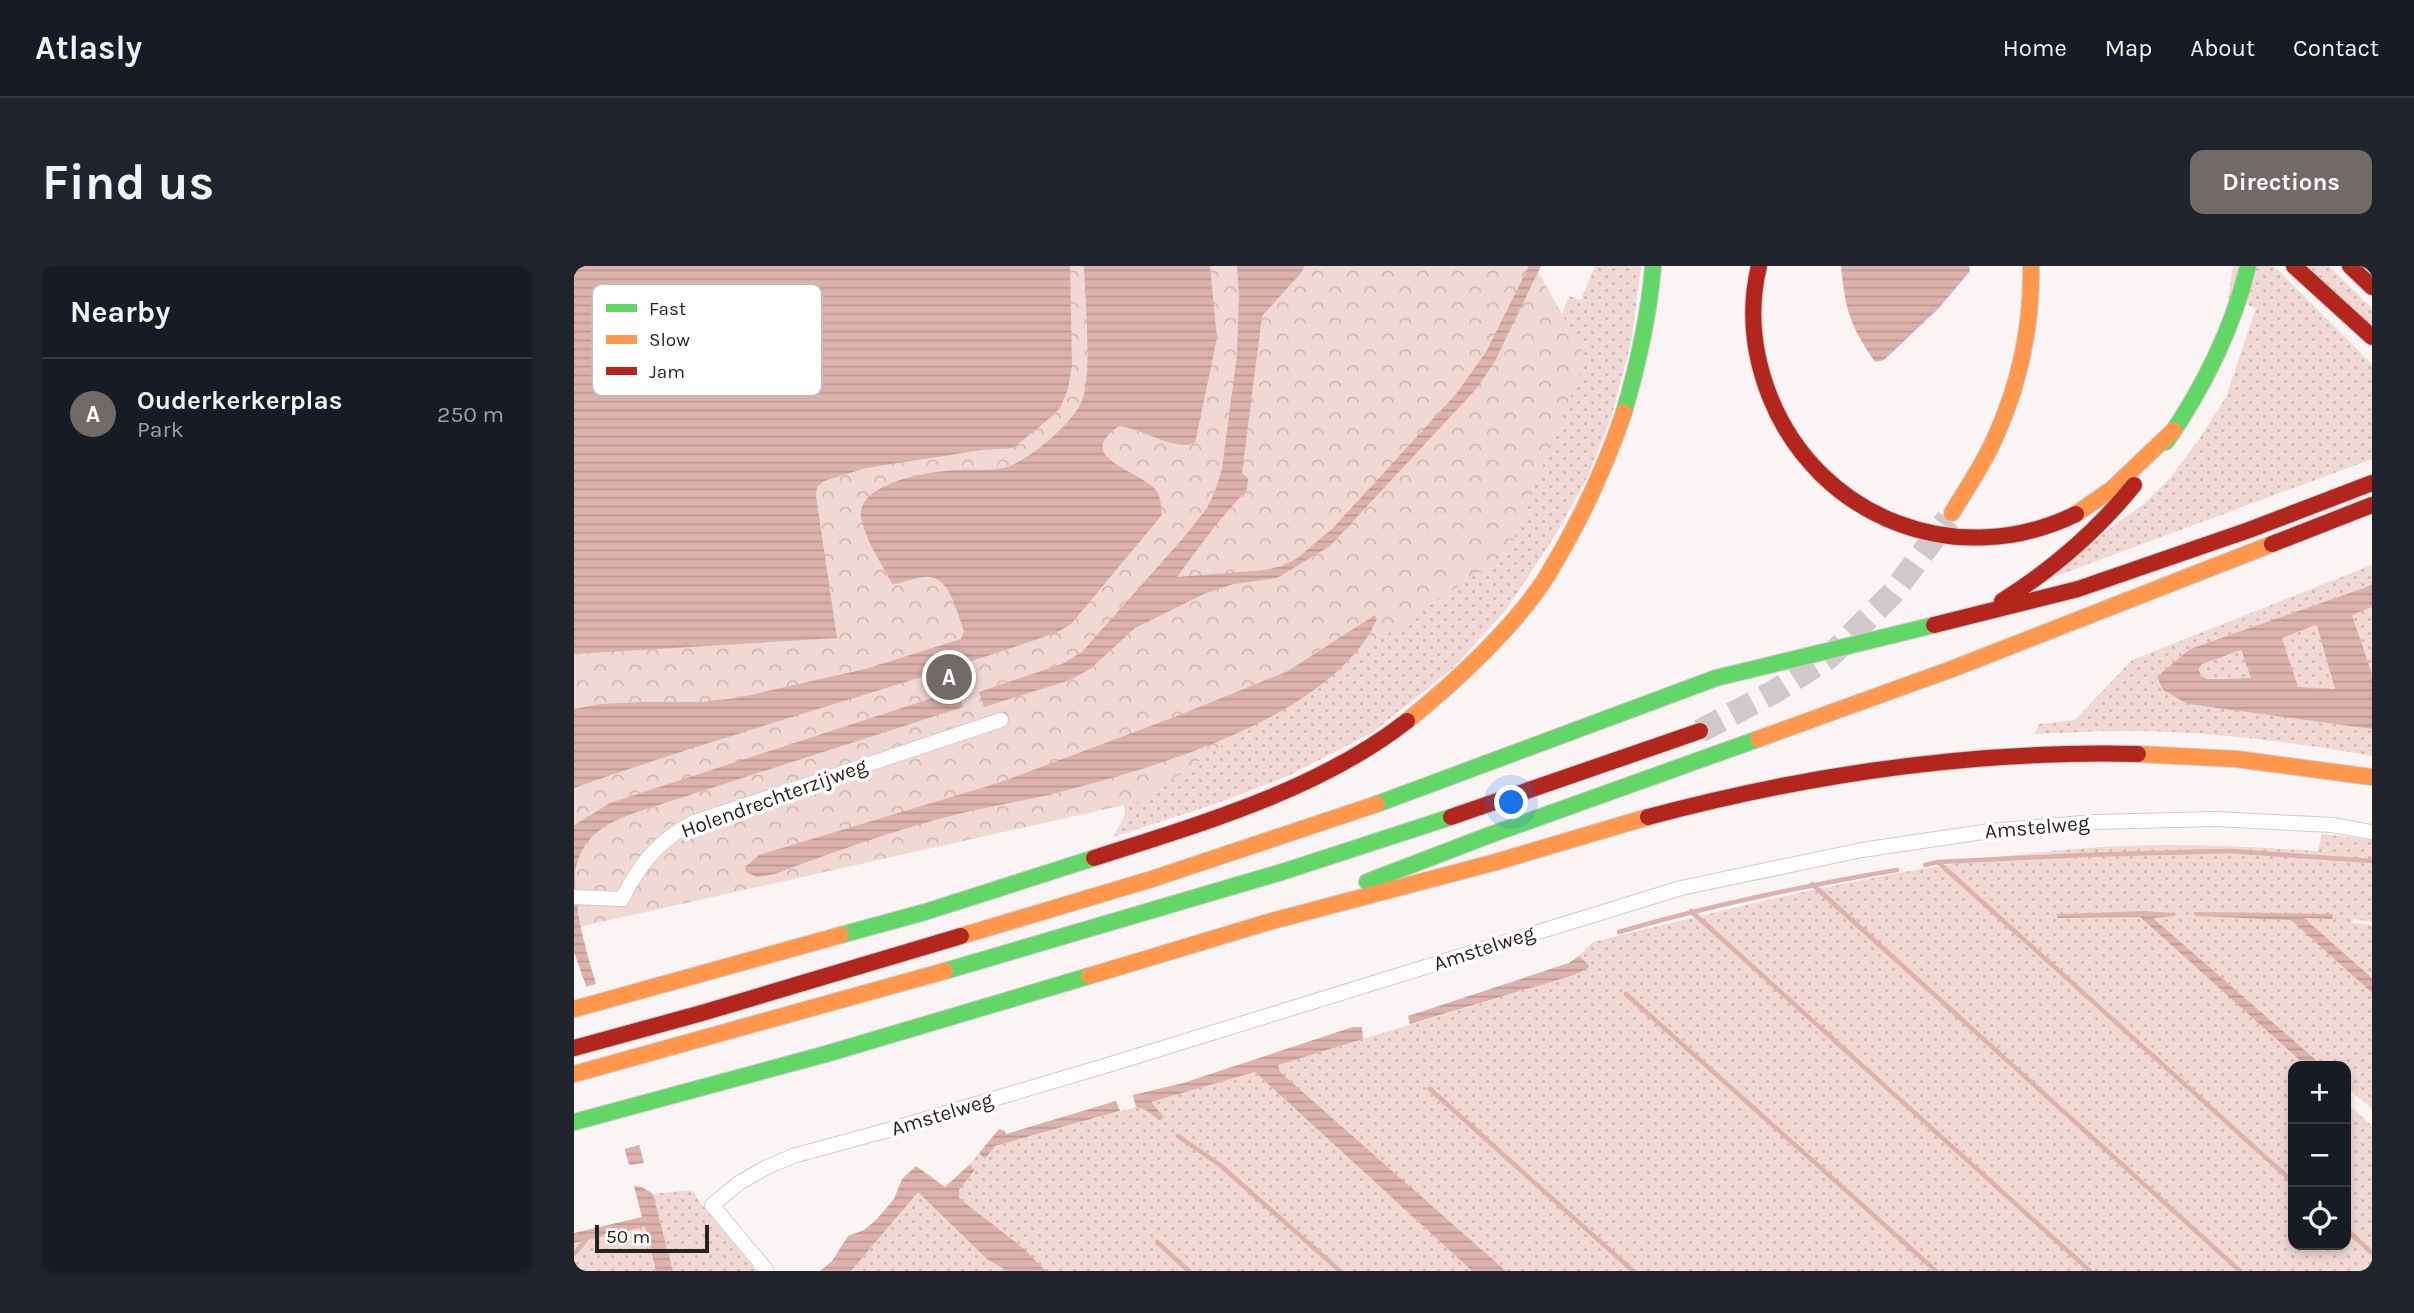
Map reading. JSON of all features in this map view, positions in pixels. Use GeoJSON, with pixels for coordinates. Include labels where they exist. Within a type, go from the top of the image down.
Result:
{"type":"FeatureCollection","features":[{"type":"Feature","properties":{"kind":"highway"},"geometry":{"type":"LineString","coordinates":[[574,1009],[925,912],[1168,835],[1289,790],[1380,742],[1438,696],[1471,664],[1506,628],[1546,577],[1603,469],[1624,414],[1639,362],[1650,303],[1653,266]]}},
{"type":"Feature","properties":{"kind":"highway"},"geometry":{"type":"LineString","coordinates":[[1759,266],[1752,306],[1752,334],[1766,392],[1781,424],[1800,455],[1819,476],[1851,502],[1878,518],[1909,529],[1986,539],[2038,530],[2061,522],[2099,500],[2124,481],[2174,430]]}},
{"type":"Feature","properties":{"kind":"highway"},"geometry":{"type":"LineString","coordinates":[[1952,513],[1994,440],[2016,378],[2025,334],[2031,266]]}},
{"type":"Feature","properties":{"kind":"highway"},"geometry":{"type":"LineString","coordinates":[[1984,612],[2054,567],[2093,534],[2133,487],[2174,430],[2211,370],[2227,334],[2248,266]]}},
{"type":"Feature","properties":{"kind":"highway"},"geometry":{"type":"LineString","coordinates":[[2294,266],[2372,337]]}},
{"type":"Feature","properties":{"kind":"highway"},"geometry":{"type":"LineString","coordinates":[[2350,266],[2372,287]]}},
{"type":"Feature","properties":{"kind":"highway"},"geometry":{"type":"LineString","coordinates":[[574,1048],[702,1013],[1152,879],[1383,802],[1716,678],[2078,589],[2249,530],[2372,483]]}},
{"type":"Feature","properties":{"kind":"highway"},"geometry":{"type":"LineString","coordinates":[[1248,928],[1488,836],[1952,669],[2372,505]]}},
{"type":"Feature","properties":{"kind":"highway"},"geometry":{"type":"LineString","coordinates":[[575,1074],[1031,946],[1332,856],[1700,731]]}},
{"type":"Feature","properties":{"kind":"highway"},"geometry":{"type":"LineString","coordinates":[[581,1120],[1035,993],[1248,928],[1498,862],[1637,820],[1759,791],[1880,768],[2018,756],[2102,753],[2207,756],[2372,777]]}},
{"type":"Feature","properties":{"kind":"street","name":"Holendrechterzijweg"},"geometry":{"type":"LineString","coordinates":[[577,897],[622,899],[633,877],[658,845],[692,823],[1001,720]]}},
{"type":"Feature","properties":{"kind":"street","name":"Amstelweg"},"geometry":{"type":"LineString","coordinates":[[767,1271],[712,1205],[739,1182],[793,1156],[1096,1068],[1681,888],[1875,848],[1990,831],[2094,822],[2216,819],[2332,825],[2372,832]]}},
{"type":"Feature","properties":{"kind":"green space"},"geometry":{"type":"Polygon","coordinates":[[[574,266],[1535,266],[1586,357],[1509,552],[1138,802],[574,928],[574,266]]]}},
{"type":"Feature","properties":{"kind":"green space"},"geometry":{"type":"Polygon","coordinates":[[[1595,266],[1641,266],[1631,343],[1612,414],[1588,476],[1556,534],[1506,610],[1453,668],[1373,732],[1288,776],[1215,804],[1113,837],[1125,815],[1123,797],[1536,384],[1569,296],[1581,300],[1595,266]]]}},
{"type":"Feature","properties":{"kind":"green space"},"geometry":{"type":"Polygon","coordinates":[[[2233,266],[2274,266],[2372,364],[2372,459],[2048,579],[2144,504],[2170,478],[2226,397],[2256,308],[2228,298],[2233,266]]]}},
{"type":"Feature","properties":{"kind":"green space"},"geometry":{"type":"Polygon","coordinates":[[[2302,266],[2329,266],[2372,308],[2372,333],[2302,266]]]}},
{"type":"Feature","properties":{"kind":"green space"},"geometry":{"type":"Polygon","coordinates":[[[2372,565],[2372,585],[2190,649],[2158,677],[2225,708],[2372,729],[2372,756],[2276,741],[2180,732],[2035,734],[2039,724],[2075,720],[2132,660],[2372,565]]]}},
{"type":"Feature","properties":{"kind":"green space"},"geometry":{"type":"Polygon","coordinates":[[[2372,607],[2372,674],[2352,614],[2372,607]]]}},
{"type":"Feature","properties":{"kind":"green space"},"geometry":{"type":"Polygon","coordinates":[[[2315,625],[2335,689],[2298,688],[2282,637],[2315,625]]]}},
{"type":"Feature","properties":{"kind":"green space"},"geometry":{"type":"Polygon","coordinates":[[[2240,650],[2252,678],[2205,678],[2199,672],[2201,664],[2240,650]]]}},
{"type":"Feature","properties":{"kind":"green space"},"geometry":{"type":"Polygon","coordinates":[[[2322,834],[2372,840],[2372,922],[2353,919],[2352,923],[2372,925],[2372,978],[2303,918],[2331,919],[2332,914],[2195,913],[2196,916],[2291,920],[2372,993],[2372,1109],[2351,1090],[2351,1061],[2317,1061],[2152,917],[2174,916],[2175,913],[2145,911],[2058,914],[2059,918],[2140,917],[2300,1061],[2288,1061],[2288,1250],[2351,1250],[2351,1107],[2372,1126],[2372,1271],[1506,1271],[1280,1072],[1277,1065],[1574,975],[1588,964],[1579,956],[1593,942],[1855,881],[1987,859],[2121,846],[2170,845],[2318,851],[2322,834]]]}},
{"type":"Feature","properties":{"kind":"green space"},"geometry":{"type":"Polygon","coordinates":[[[1255,1072],[1472,1271],[1046,1271],[1023,1248],[959,1198],[959,1190],[975,1171],[969,1165],[979,1153],[985,1158],[995,1146],[1136,1107],[1146,1110],[1151,1102],[1255,1072]]]}},
{"type":"Feature","properties":{"kind":"green space"},"geometry":{"type":"Polygon","coordinates":[[[692,1190],[756,1271],[673,1271],[653,1194],[692,1190]]]}},
{"type":"Feature","properties":{"kind":"green space"},"geometry":{"type":"Polygon","coordinates":[[[918,1191],[988,1260],[1008,1271],[851,1271],[918,1191]]]}},
{"type":"Feature","properties":{"kind":"green space"},"geometry":{"type":"Polygon","coordinates":[[[645,1227],[656,1271],[574,1271],[574,1243],[645,1227]]]}},
{"type":"Feature","properties":{"kind":"shaded area"},"geometry":{"type":"Polygon","coordinates":[[[574,266],[1070,266],[1072,365],[1068,389],[1060,408],[1044,423],[1013,448],[982,450],[866,468],[824,481],[817,487],[816,496],[837,638],[574,654],[574,266]]]}},
{"type":"Feature","properties":{"kind":"shaded area"},"geometry":{"type":"Polygon","coordinates":[[[1084,266],[1210,266],[1217,338],[1195,443],[1186,445],[1168,442],[1119,426],[1106,438],[1103,448],[1106,456],[1151,485],[1158,493],[1162,515],[1071,624],[1058,632],[998,652],[574,788],[574,709],[601,704],[701,702],[737,698],[865,669],[961,639],[964,631],[955,605],[940,582],[924,577],[892,584],[863,525],[863,504],[884,487],[915,476],[1010,466],[1039,448],[1060,430],[1076,411],[1085,392],[1087,337],[1084,266]]]}},
{"type":"Feature","properties":{"kind":"shaded area"},"geometry":{"type":"Polygon","coordinates":[[[1237,266],[1304,266],[1301,273],[1262,316],[1242,473],[1248,478],[1247,489],[1214,527],[1177,577],[1266,570],[1281,566],[1296,559],[1333,528],[1456,394],[1486,352],[1529,266],[1541,266],[1495,361],[1477,388],[1330,546],[1277,578],[1234,584],[1206,593],[1135,628],[1090,669],[1070,680],[984,707],[979,692],[1062,664],[1082,652],[1207,508],[1222,469],[1237,355],[1237,266]]]}},
{"type":"Feature","properties":{"kind":"shaded area"},"geometry":{"type":"Polygon","coordinates":[[[1841,266],[1969,266],[1970,271],[1939,308],[1884,360],[1875,362],[1850,317],[1841,266]]]}},
{"type":"Feature","properties":{"kind":"shaded area"},"geometry":{"type":"Polygon","coordinates":[[[2372,585],[2372,607],[2352,615],[2372,674],[2372,729],[2188,704],[2163,690],[2157,677],[2190,649],[2372,585]],[[2317,626],[2282,638],[2298,687],[2335,689],[2317,626]],[[2241,650],[2202,664],[2199,669],[2201,676],[2208,679],[2251,678],[2241,650]]]}},
{"type":"Feature","properties":{"kind":"shaded area"},"geometry":{"type":"Polygon","coordinates":[[[1375,615],[1377,619],[1356,652],[1325,682],[1245,730],[1200,749],[1113,778],[1040,797],[952,815],[855,845],[775,874],[757,877],[746,872],[745,867],[759,855],[1001,782],[1288,671],[1375,615]]]}},
{"type":"Feature","properties":{"kind":"shaded area"},"geometry":{"type":"Polygon","coordinates":[[[957,690],[963,707],[637,812],[615,821],[589,840],[578,859],[575,887],[585,945],[644,1163],[629,1165],[589,1018],[586,986],[574,952],[574,826],[610,803],[957,690]]]}},
{"type":"Feature","properties":{"kind":"shaded area"},"geometry":{"type":"Polygon","coordinates":[[[2145,911],[2176,913],[2175,916],[2153,918],[2317,1061],[2300,1061],[2140,917],[2058,918],[2057,914],[2145,911]]]}},
{"type":"Feature","properties":{"kind":"shaded area"},"geometry":{"type":"Polygon","coordinates":[[[2194,912],[2333,914],[2332,919],[2304,918],[2372,978],[2372,993],[2291,920],[2195,916],[2194,912]]]}},
{"type":"Feature","properties":{"kind":"shaded area"},"geometry":{"type":"Polygon","coordinates":[[[1579,956],[1589,965],[1574,975],[1410,1024],[1408,1016],[1569,963],[1579,956]]]}},
{"type":"Feature","properties":{"kind":"shaded area"},"geometry":{"type":"Polygon","coordinates":[[[1353,1027],[1362,1027],[1363,1039],[1278,1065],[1280,1072],[1506,1271],[1472,1271],[1255,1072],[1151,1102],[1164,1117],[1159,1120],[1146,1110],[1136,1107],[1133,1095],[1183,1083],[1353,1027]]]}},
{"type":"Feature","properties":{"kind":"shaded area"},"geometry":{"type":"Polygon","coordinates":[[[1116,1101],[1120,1111],[995,1146],[985,1159],[979,1153],[999,1129],[1006,1134],[1116,1101]]]}},
{"type":"Feature","properties":{"kind":"shaded area"},"geometry":{"type":"Polygon","coordinates":[[[969,1165],[975,1170],[959,1190],[959,1198],[1023,1248],[1046,1271],[1008,1271],[988,1260],[918,1192],[851,1271],[820,1271],[832,1261],[848,1236],[864,1230],[876,1220],[894,1199],[902,1179],[916,1166],[945,1187],[969,1165]]]}},
{"type":"Feature","properties":{"kind":"shaded area"},"geometry":{"type":"Polygon","coordinates":[[[634,1186],[642,1187],[653,1194],[673,1271],[656,1271],[645,1227],[574,1243],[574,1233],[642,1217],[634,1186]]]}},
{"type":"Feature","properties":{"kind":"pier"},"geometry":{"type":"Polygon","coordinates":[[[599,983],[643,1144],[621,1150],[586,1019],[582,988],[599,983]]]}},
{"type":"Feature","properties":{"kind":"waterway"},"geometry":{"type":"LineString","coordinates":[[1925,865],[1938,862],[2082,855],[2229,851],[2372,861]]}},
{"type":"Feature","properties":{"kind":"waterway"},"geometry":{"type":"LineString","coordinates":[[1938,862],[2288,1177]]}},
{"type":"Feature","properties":{"kind":"waterway"},"geometry":{"type":"LineString","coordinates":[[1619,932],[1757,897],[1897,870]]}},
{"type":"Feature","properties":{"kind":"waterway"},"geometry":{"type":"LineString","coordinates":[[1812,884],[2240,1271]]}},
{"type":"Feature","properties":{"kind":"waterway"},"geometry":{"type":"LineString","coordinates":[[1691,911],[2090,1271]]}},
{"type":"Feature","properties":{"kind":"waterway"},"geometry":{"type":"LineString","coordinates":[[1626,994],[1936,1271]]}},
{"type":"Feature","properties":{"kind":"waterway"},"geometry":{"type":"LineString","coordinates":[[1430,1089],[1633,1271]]}},
{"type":"Feature","properties":{"kind":"waterway"},"geometry":{"type":"LineString","coordinates":[[1178,1136],[1220,1165],[1340,1271]]}},
{"type":"Feature","properties":{"kind":"waterway"},"geometry":{"type":"LineString","coordinates":[[2351,1234],[2372,1253]]}},
{"type":"Feature","properties":{"kind":"waterway"},"geometry":{"type":"LineString","coordinates":[[574,1254],[589,1236]]}},
{"type":"Feature","properties":{"kind":"waterway"},"geometry":{"type":"LineString","coordinates":[[1157,1242],[1189,1271]]}},
{"type":"Feature","properties":{"kind":"tunnel"},"geometry":{"type":"LineString","coordinates":[[1700,731],[1772,693],[1829,657],[1893,593],[1948,519]]}},
{"type":"Feature","properties":{"kind":"traffic: fast"},"geometry":{"type":"LineString","coordinates":[[1624,412],[1642,340],[1653,266]]}},
{"type":"Feature","properties":{"kind":"traffic: fast"},"geometry":{"type":"LineString","coordinates":[[2166,442],[2193,400],[2215,358],[2234,313],[2248,266]]}},
{"type":"Feature","properties":{"kind":"traffic: fast"},"geometry":{"type":"LineString","coordinates":[[1377,804],[1716,678],[1934,625]]}},
{"type":"Feature","properties":{"kind":"traffic: fast"},"geometry":{"type":"LineString","coordinates":[[1367,882],[1758,739]]}},
{"type":"Feature","properties":{"kind":"traffic: fast"},"geometry":{"type":"LineString","coordinates":[[945,971],[1282,872],[1451,817]]}},
{"type":"Feature","properties":{"kind":"traffic: fast"},"geometry":{"type":"LineString","coordinates":[[841,935],[925,912],[1094,858]]}},
{"type":"Feature","properties":{"kind":"traffic: fast"},"geometry":{"type":"LineString","coordinates":[[574,1122],[826,1054],[1089,976]]}},
{"type":"Feature","properties":{"kind":"traffic: slow"},"geometry":{"type":"LineString","coordinates":[[1952,513],[1990,448],[2011,397],[2026,332],[2031,266]]}},
{"type":"Feature","properties":{"kind":"traffic: slow"},"geometry":{"type":"LineString","coordinates":[[1407,721],[1483,653],[1534,595],[1580,517],[1624,412]]}},
{"type":"Feature","properties":{"kind":"traffic: slow"},"geometry":{"type":"LineString","coordinates":[[2076,514],[2112,489],[2174,430]]}},
{"type":"Feature","properties":{"kind":"traffic: slow"},"geometry":{"type":"LineString","coordinates":[[1758,739],[1952,669],[2272,544]]}},
{"type":"Feature","properties":{"kind":"traffic: slow"},"geometry":{"type":"LineString","coordinates":[[2138,754],[2236,759],[2372,777]]}},
{"type":"Feature","properties":{"kind":"traffic: slow"},"geometry":{"type":"LineString","coordinates":[[961,936],[1152,879],[1377,804]]}},
{"type":"Feature","properties":{"kind":"traffic: slow"},"geometry":{"type":"LineString","coordinates":[[1089,976],[1272,921],[1496,862],[1648,817]]}},
{"type":"Feature","properties":{"kind":"traffic: slow"},"geometry":{"type":"LineString","coordinates":[[574,1009],[841,935]]}},
{"type":"Feature","properties":{"kind":"traffic: slow"},"geometry":{"type":"LineString","coordinates":[[574,1074],[945,971]]}},
{"type":"Feature","properties":{"kind":"traffic: jam"},"geometry":{"type":"LineString","coordinates":[[1759,266],[1754,299],[1754,332],[1756,349],[1770,397],[1792,439],[1822,475],[1857,503],[1897,523],[1940,535],[1985,537],[2031,531],[2076,514]]}},
{"type":"Feature","properties":{"kind":"traffic: jam"},"geometry":{"type":"LineString","coordinates":[[2294,266],[2372,337]]}},
{"type":"Feature","properties":{"kind":"traffic: jam"},"geometry":{"type":"LineString","coordinates":[[2350,266],[2372,287]]}},
{"type":"Feature","properties":{"kind":"traffic: jam"},"geometry":{"type":"LineString","coordinates":[[1934,625],[2078,589],[2249,530],[2372,483]]}},
{"type":"Feature","properties":{"kind":"traffic: jam"},"geometry":{"type":"LineString","coordinates":[[2002,601],[2073,549],[2134,485]]}},
{"type":"Feature","properties":{"kind":"traffic: jam"},"geometry":{"type":"LineString","coordinates":[[2272,544],[2372,505]]}},
{"type":"Feature","properties":{"kind":"traffic: jam"},"geometry":{"type":"LineString","coordinates":[[1094,858],[1216,818],[1297,786],[1336,767],[1407,721]]}},
{"type":"Feature","properties":{"kind":"traffic: jam"},"geometry":{"type":"LineString","coordinates":[[1451,817],[1700,731]]}},
{"type":"Feature","properties":{"kind":"traffic: jam"},"geometry":{"type":"LineString","coordinates":[[1648,817],[1769,788],[1891,768],[2014,756],[2138,754]]}},
{"type":"Feature","properties":{"kind":"traffic: jam"},"geometry":{"type":"LineString","coordinates":[[574,1048],[961,936]]}},
{"type":"Feature","properties":{"kind":"place","name":"Ouderkerkerplas"},"geometry":{"type":"Point","coordinates":[949,677]}}]}
